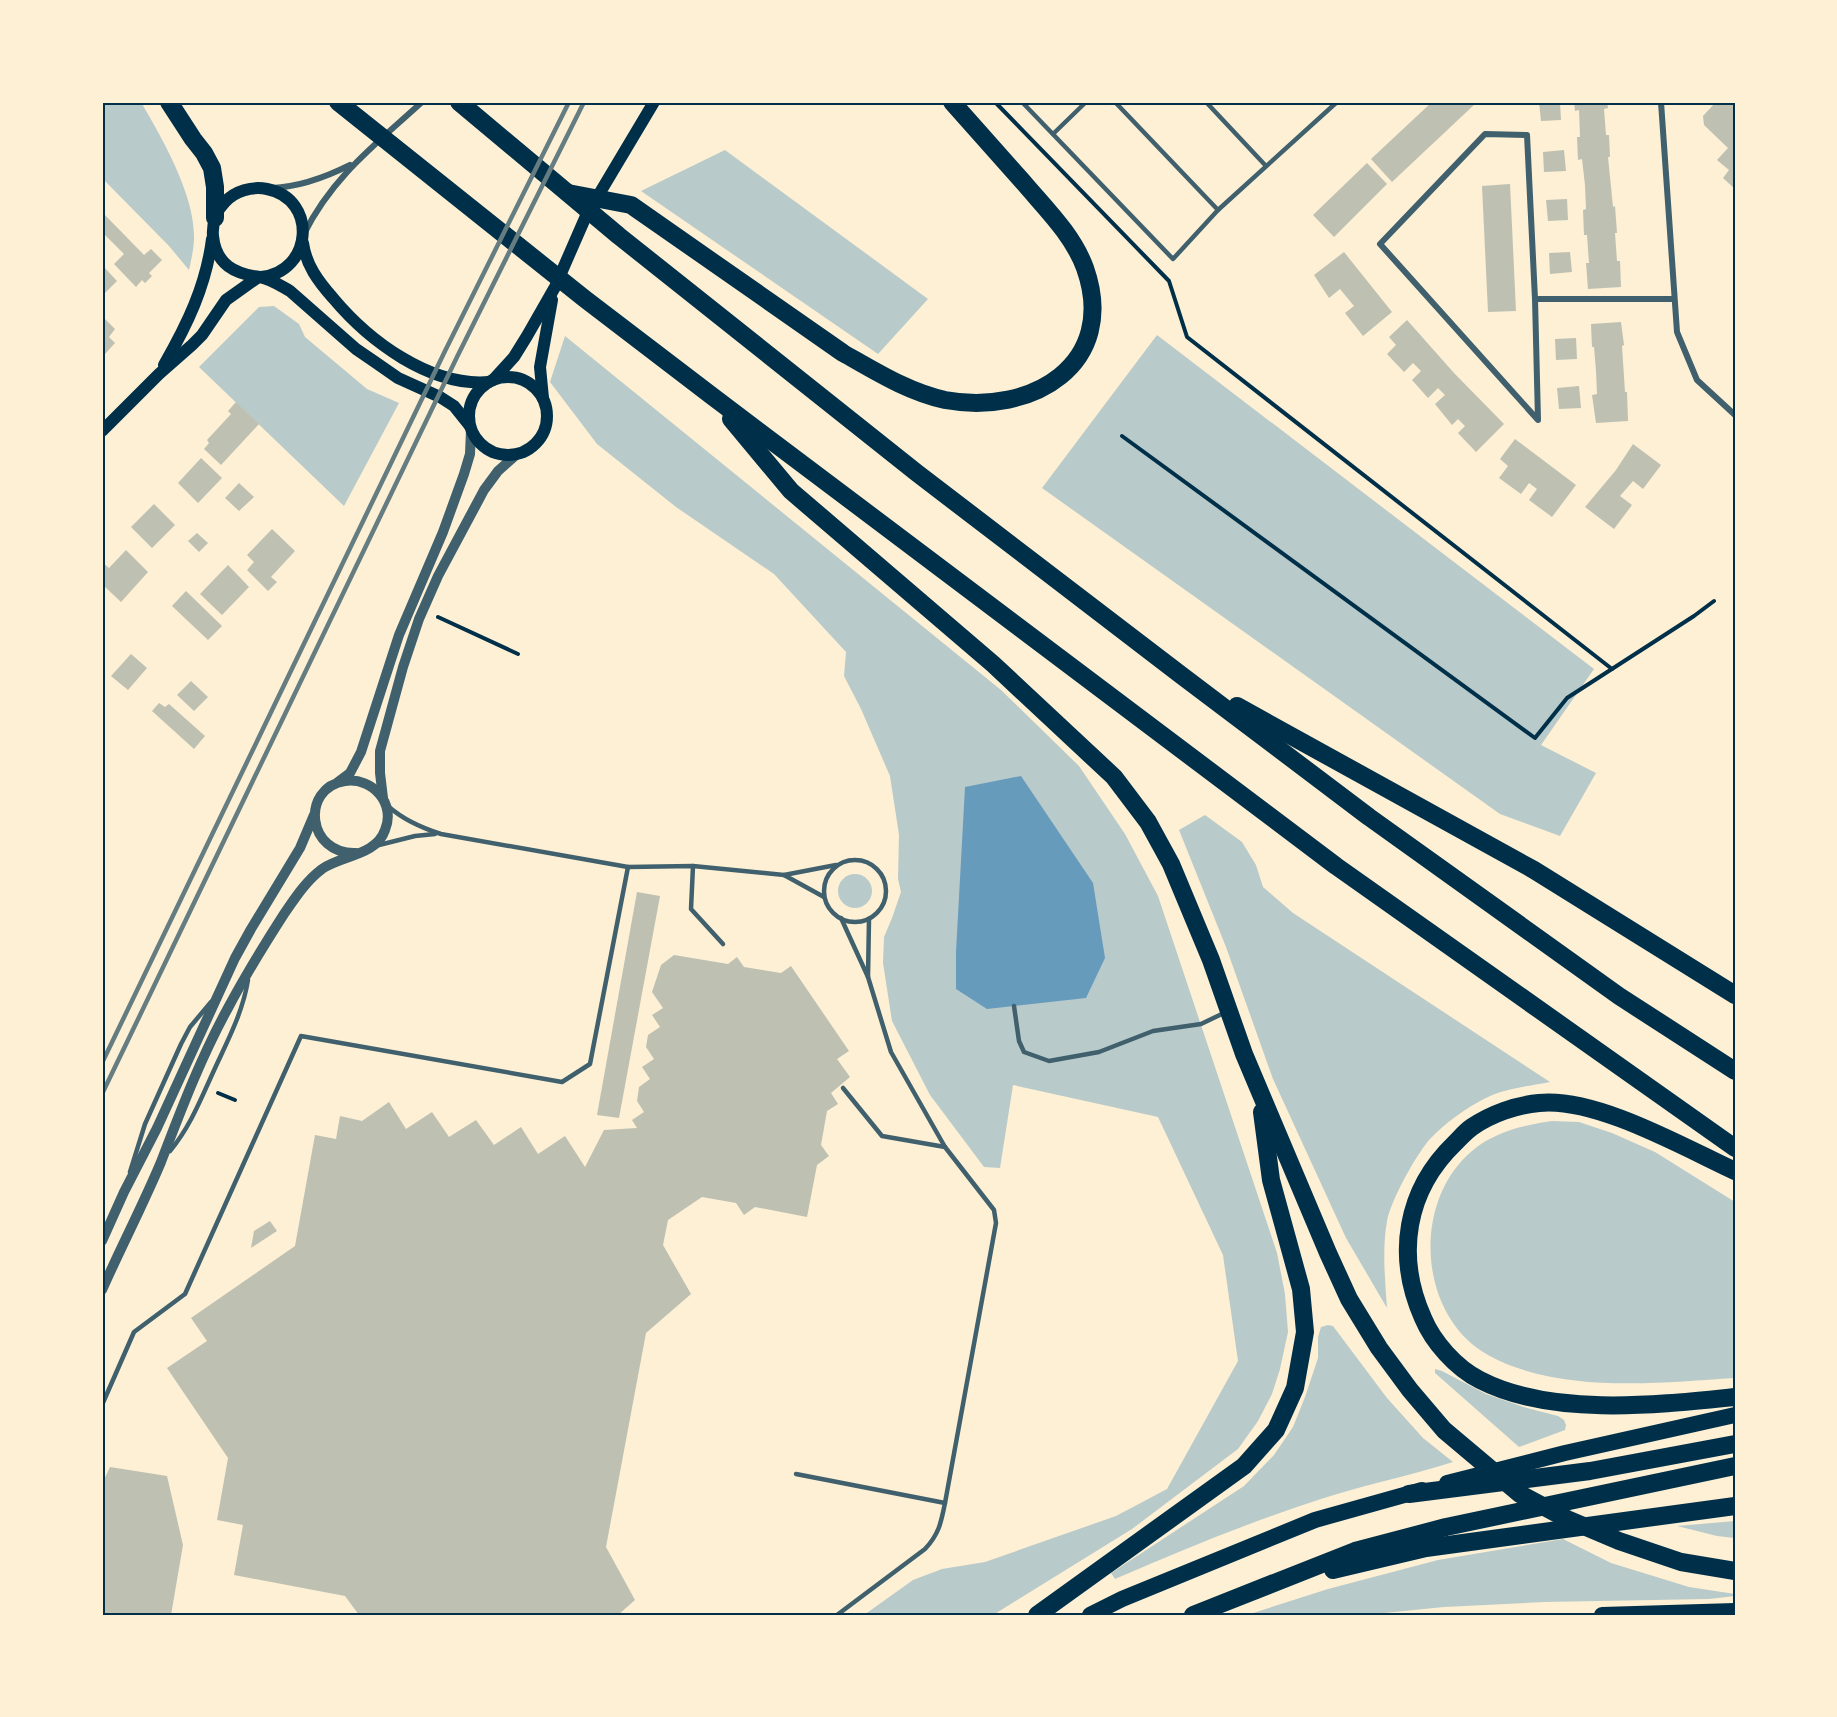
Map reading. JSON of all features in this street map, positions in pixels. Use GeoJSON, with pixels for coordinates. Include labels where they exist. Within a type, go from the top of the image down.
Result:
{"type":"FeatureCollection","features":[{"type":"Feature","properties":{"kind":"highway"},"geometry":{"type":"LineString","coordinates":[[169,102],[212,168],[215,187],[214,225]]}},
{"type":"Feature","properties":{"kind":"highway"},"geometry":{"type":"LineString","coordinates":[[338,102],[585,299],[1336,866],[1735,1148]]}},
{"type":"Feature","properties":{"kind":"highway"},"geometry":{"type":"LineString","coordinates":[[459,102],[619,236],[908,465],[1180,675],[1407,845],[1619,996],[1735,1071]]}},
{"type":"Feature","properties":{"kind":"highway"},"geometry":{"type":"LineString","coordinates":[[566,192],[631,205],[843,352],[879,374],[912,390],[945,399],[972,403],[1016,399],[1036,392],[1054,381],[1068,369],[1083,348],[1090,330],[1093,310],[1091,289],[1077,250],[1052,215],[952,102]]}},
{"type":"Feature","properties":{"kind":"highway"},"geometry":{"type":"LineString","coordinates":[[712,396],[790,491],[993,664],[1114,777],[1148,822],[1171,864],[1211,960],[1244,1054],[1349,1299],[1378,1348],[1444,1430],[1520,1494],[1567,1520],[1681,1562],[1735,1571]]}},
{"type":"Feature","properties":{"kind":"highway"},"geometry":{"type":"LineString","coordinates":[[1180,675],[1534,870],[1735,995]]}},
{"type":"Feature","properties":{"kind":"highway"},"geometry":{"type":"LineString","coordinates":[[1037,1615],[1244,1467],[1276,1430],[1295,1388],[1305,1332],[1301,1289],[1271,1180],[1258,1086]]}},
{"type":"Feature","properties":{"kind":"highway"},"geometry":{"type":"LineString","coordinates":[[1735,1171],[1622,1119],[1578,1105],[1541,1103],[1504,1110],[1471,1128],[1432,1168],[1422,1186],[1410,1218],[1408,1254],[1411,1285],[1417,1306],[1429,1331],[1449,1357],[1478,1380],[1510,1393],[1577,1404],[1650,1405],[1735,1397]]}},
{"type":"Feature","properties":{"kind":"highway"},"geometry":{"type":"LineString","coordinates":[[1090,1615],[1155,1585],[1315,1521],[1565,1453],[1735,1416]]}},
{"type":"Feature","properties":{"kind":"highway"},"geometry":{"type":"LineString","coordinates":[[1409,1494],[1590,1471],[1735,1444]]}},
{"type":"Feature","properties":{"kind":"highway"},"geometry":{"type":"LineString","coordinates":[[1193,1615],[1355,1551],[1446,1527],[1735,1466]]}},
{"type":"Feature","properties":{"kind":"highway"},"geometry":{"type":"LineString","coordinates":[[1258,1588],[1426,1548],[1735,1506]]}},
{"type":"Feature","properties":{"kind":"highway"},"geometry":{"type":"LineString","coordinates":[[1602,1615],[1735,1611]]}},
{"type":"Feature","properties":{"kind":"main road"},"geometry":{"type":"LineString","coordinates":[[470,428],[468,413],[471,400],[520,348],[555,287],[586,216],[654,102]]}},
{"type":"Feature","properties":{"kind":"main road"},"geometry":{"type":"LineString","coordinates":[[159,374],[198,299],[207,267],[214,225],[224,203],[245,189],[258,188],[276,192],[291,203],[301,219],[309,264],[321,284],[353,321],[385,347],[420,367],[450,378],[472,383],[506,377],[523,380],[534,386],[544,400]]}},
{"type":"Feature","properties":{"kind":"main road"},"geometry":{"type":"LineString","coordinates":[[214,225],[216,249],[226,265],[242,275],[259,278],[290,291],[356,349],[398,378],[454,406],[477,441],[487,450],[499,455],[516,455],[532,447],[543,434],[547,417],[540,367],[555,287]]}},
{"type":"Feature","properties":{"kind":"main road"},"geometry":{"type":"LineString","coordinates":[[102,431],[202,335],[226,300],[259,278],[273,275],[289,265],[300,250],[303,239]]}},
{"type":"Feature","properties":{"kind":"street"},"geometry":{"type":"LineString","coordinates":[[303,239],[322,203],[338,181],[422,102]]}},
{"type":"Feature","properties":{"kind":"street"},"geometry":{"type":"LineString","coordinates":[[1660,102],[1677,332],[1697,380],[1735,415]]}},
{"type":"Feature","properties":{"kind":"street"},"geometry":{"type":"LineString","coordinates":[[1485,134],[1527,135],[1534,299],[1538,420],[1380,244],[1485,134]]}},
{"type":"Feature","properties":{"kind":"street"},"geometry":{"type":"LineString","coordinates":[[258,188],[279,188],[308,182],[354,164]]}},
{"type":"Feature","properties":{"kind":"street"},"geometry":{"type":"LineString","coordinates":[[1534,299],[1674,299]]}},
{"type":"Feature","properties":{"kind":"street"},"geometry":{"type":"LineString","coordinates":[[102,1241],[250,929],[300,848],[321,795],[350,773],[361,752],[399,634],[440,540],[464,474],[470,454],[470,428]]}},
{"type":"Feature","properties":{"kind":"street"},"geometry":{"type":"LineString","coordinates":[[102,1290],[212,1040],[228,1008],[283,915],[303,887],[320,871],[331,863],[372,847],[387,828],[388,816],[380,773],[380,751],[419,619],[438,576],[484,490],[498,471],[516,455]]}},
{"type":"Feature","properties":{"kind":"street"},"geometry":{"type":"LineString","coordinates":[[335,784],[359,781],[370,786],[384,801]]}},
{"type":"Feature","properties":{"kind":"street"},"geometry":{"type":"LineString","coordinates":[[315,812],[317,830],[323,840],[338,851],[356,853]]}},
{"type":"Feature","properties":{"kind":"lane"},"geometry":{"type":"LineString","coordinates":[[1022,102],[1173,259],[1218,210],[1337,102]]}},
{"type":"Feature","properties":{"kind":"lane"},"geometry":{"type":"LineString","coordinates":[[1053,134],[1086,102]]}},
{"type":"Feature","properties":{"kind":"lane"},"geometry":{"type":"LineString","coordinates":[[1115,102],[1218,210]]}},
{"type":"Feature","properties":{"kind":"lane"},"geometry":{"type":"LineString","coordinates":[[1206,102],[1266,166]]}},
{"type":"Feature","properties":{"kind":"lane"},"geometry":{"type":"LineString","coordinates":[[384,801],[400,817],[441,834],[628,867],[693,866],[784,875],[839,865]]}},
{"type":"Feature","properties":{"kind":"lane"},"geometry":{"type":"LineString","coordinates":[[372,847],[415,836],[441,834]]}},
{"type":"Feature","properties":{"kind":"lane"},"geometry":{"type":"LineString","coordinates":[[848,861],[866,862],[881,876],[886,895],[877,913],[869,919],[850,922],[841,918],[828,906],[824,888],[826,879],[839,865],[848,861]]}},
{"type":"Feature","properties":{"kind":"lane"},"geometry":{"type":"LineString","coordinates":[[693,866],[691,909],[723,945]]}},
{"type":"Feature","properties":{"kind":"lane"},"geometry":{"type":"LineString","coordinates":[[102,1405],[134,1332],[185,1294],[301,1036],[562,1082],[590,1064],[628,867]]}},
{"type":"Feature","properties":{"kind":"lane"},"geometry":{"type":"LineString","coordinates":[[784,875],[825,897]]}},
{"type":"Feature","properties":{"kind":"lane"},"geometry":{"type":"LineString","coordinates":[[837,1615],[925,1549],[935,1538],[942,1519],[996,1223],[994,1210],[945,1148],[891,1052],[868,977],[841,918]]}},
{"type":"Feature","properties":{"kind":"lane"},"geometry":{"type":"LineString","coordinates":[[868,977],[869,919]]}},
{"type":"Feature","properties":{"kind":"lane"},"geometry":{"type":"LineString","coordinates":[[1014,1006],[1019,1041],[1024,1052],[1048,1061],[1099,1052],[1153,1031],[1201,1024],[1228,1011]]}},
{"type":"Feature","properties":{"kind":"lane"},"geometry":{"type":"LineString","coordinates":[[843,1088],[882,1136],[945,1148]]}},
{"type":"Feature","properties":{"kind":"lane"},"geometry":{"type":"LineString","coordinates":[[796,1474],[945,1503]]}},
{"type":"Feature","properties":{"kind":"path"},"geometry":{"type":"LineString","coordinates":[[995,102],[1169,281],[1187,338],[1612,669]]}},
{"type":"Feature","properties":{"kind":"path"},"geometry":{"type":"LineString","coordinates":[[1122,436],[1535,738],[1567,698],[1714,601]]}},
{"type":"Feature","properties":{"kind":"path"},"geometry":{"type":"LineString","coordinates":[[432,614],[518,654]]}},
{"type":"Feature","properties":{"kind":"path"},"geometry":{"type":"LineString","coordinates":[[215,1092],[235,1100]]}},
{"type":"Feature","properties":{"kind":"shaded area"},"geometry":{"type":"Polygon","coordinates":[[[102,102],[141,102],[176,167],[193,221],[194,242],[189,270],[169,246],[102,178],[102,102]]]}},
{"type":"Feature","properties":{"kind":"shaded area"},"geometry":{"type":"Polygon","coordinates":[[[725,150],[928,299],[878,354],[641,191],[725,150]]]}},
{"type":"Feature","properties":{"kind":"shaded area"},"geometry":{"type":"Polygon","coordinates":[[[274,306],[299,324],[305,337],[367,389],[399,403],[344,506],[199,367],[259,307],[274,306]]]}},
{"type":"Feature","properties":{"kind":"shaded area"},"geometry":{"type":"Polygon","coordinates":[[[1157,335],[1594,669],[1541,745],[1596,773],[1560,836],[1500,814],[1042,488],[1157,335]]]}},
{"type":"Feature","properties":{"kind":"shaded area"},"geometry":{"type":"Polygon","coordinates":[[[565,336],[1001,690],[1079,766],[1125,834],[1158,896],[1277,1253],[1285,1294],[1288,1332],[1280,1369],[1272,1394],[1258,1421],[1238,1449],[1132,1529],[993,1615],[864,1615],[913,1580],[942,1569],[985,1562],[1116,1516],[1167,1489],[1238,1361],[1223,1255],[1158,1117],[1013,1085],[1000,1168],[984,1167],[930,1095],[892,1021],[883,963],[884,937],[901,892],[898,879],[899,835],[890,776],[844,676],[846,652],[774,574],[676,507],[597,444],[550,382],[565,336]]]}},
{"type":"Feature","properties":{"kind":"shaded area"},"geometry":{"type":"Polygon","coordinates":[[[1205,815],[1242,842],[1256,865],[1263,887],[1293,913],[1550,1082],[1503,1091],[1480,1101],[1449,1122],[1423,1148],[1398,1191],[1389,1212],[1384,1254],[1387,1308],[1346,1238],[1273,1079],[1226,947],[1179,830],[1205,815]]]}},
{"type":"Feature","properties":{"kind":"shaded area"},"geometry":{"type":"Polygon","coordinates":[[[855,874],[867,879],[872,891],[867,903],[855,908],[843,903],[838,891],[843,879],[855,874]]]}},
{"type":"Feature","properties":{"kind":"shaded area"},"geometry":{"type":"Polygon","coordinates":[[[1552,1121],[1579,1122],[1612,1133],[1655,1152],[1735,1202],[1735,1378],[1609,1383],[1545,1376],[1488,1355],[1465,1337],[1447,1314],[1436,1287],[1431,1258],[1432,1228],[1439,1199],[1452,1173],[1472,1151],[1490,1139],[1520,1127],[1552,1121]]]}},
{"type":"Feature","properties":{"kind":"shaded area"},"geometry":{"type":"Polygon","coordinates":[[[1333,1326],[1387,1398],[1423,1438],[1453,1462],[1295,1508],[1216,1537],[1115,1579],[1111,1573],[1244,1486],[1274,1455],[1293,1427],[1318,1358],[1318,1337],[1321,1327],[1333,1326]]]}},
{"type":"Feature","properties":{"kind":"shaded area"},"geometry":{"type":"Polygon","coordinates":[[[1435,1369],[1486,1394],[1558,1416],[1564,1420],[1565,1430],[1519,1447],[1435,1373],[1435,1369]]]}},
{"type":"Feature","properties":{"kind":"shaded area"},"geometry":{"type":"Polygon","coordinates":[[[1735,1521],[1735,1538],[1677,1526],[1735,1521]]]}},
{"type":"Feature","properties":{"kind":"shaded area"},"geometry":{"type":"Polygon","coordinates":[[[1563,1539],[1611,1563],[1689,1587],[1735,1594],[1735,1596],[1709,1599],[1544,1602],[1444,1607],[1364,1615],[1247,1615],[1328,1589],[1438,1560],[1563,1539]]]}},
{"type":"Feature","properties":{"kind":"water"},"geometry":{"type":"Polygon","coordinates":[[[1021,776],[1093,883],[1105,958],[1086,998],[987,1009],[956,989],[965,787],[1021,776]]]}},
{"type":"Feature","properties":{"kind":"building"},"geometry":{"type":"Polygon","coordinates":[[[1432,102],[1476,103],[1392,182],[1371,159],[1432,102]]]}},
{"type":"Feature","properties":{"kind":"building"},"geometry":{"type":"Polygon","coordinates":[[[1539,102],[1560,102],[1561,120],[1541,121],[1539,102]]]}},
{"type":"Feature","properties":{"kind":"building"},"geometry":{"type":"Polygon","coordinates":[[[1574,102],[1607,102],[1608,108],[1604,109],[1606,135],[1609,135],[1610,157],[1608,157],[1613,207],[1615,206],[1617,261],[1620,261],[1621,287],[1588,289],[1586,263],[1589,263],[1587,235],[1584,235],[1583,210],[1586,209],[1585,185],[1582,159],[1578,160],[1579,110],[1575,111],[1574,102]]]}},
{"type":"Feature","properties":{"kind":"building"},"geometry":{"type":"Polygon","coordinates":[[[1716,102],[1735,102],[1735,189],[1723,178],[1729,170],[1717,160],[1728,148],[1704,125],[1703,116],[1716,102]]]}},
{"type":"Feature","properties":{"kind":"building"},"geometry":{"type":"Polygon","coordinates":[[[1564,150],[1566,171],[1544,172],[1543,152],[1564,150]]]}},
{"type":"Feature","properties":{"kind":"building"},"geometry":{"type":"Polygon","coordinates":[[[1367,163],[1387,184],[1334,237],[1313,215],[1367,163]]]}},
{"type":"Feature","properties":{"kind":"building"},"geometry":{"type":"Polygon","coordinates":[[[1510,184],[1516,311],[1488,312],[1482,186],[1510,184]]]}},
{"type":"Feature","properties":{"kind":"building"},"geometry":{"type":"Polygon","coordinates":[[[1567,199],[1568,220],[1548,221],[1546,200],[1567,199]]]}},
{"type":"Feature","properties":{"kind":"building"},"geometry":{"type":"Polygon","coordinates":[[[102,212],[144,255],[151,249],[162,260],[149,273],[152,276],[145,283],[142,280],[136,287],[114,264],[124,254],[102,232],[102,212]]]}},
{"type":"Feature","properties":{"kind":"building"},"geometry":{"type":"Polygon","coordinates":[[[1344,252],[1392,312],[1363,336],[1345,313],[1354,306],[1340,289],[1329,298],[1314,275],[1344,252]]]}},
{"type":"Feature","properties":{"kind":"building"},"geometry":{"type":"Polygon","coordinates":[[[1570,252],[1572,272],[1550,274],[1549,253],[1570,252]]]}},
{"type":"Feature","properties":{"kind":"building"},"geometry":{"type":"Polygon","coordinates":[[[102,265],[117,281],[102,296],[102,265]]]}},
{"type":"Feature","properties":{"kind":"building"},"geometry":{"type":"Polygon","coordinates":[[[102,316],[115,329],[109,337],[115,343],[105,354],[102,351],[102,316]]]}},
{"type":"Feature","properties":{"kind":"building"},"geometry":{"type":"Polygon","coordinates":[[[1407,320],[1504,424],[1476,452],[1458,433],[1465,426],[1458,419],[1452,425],[1435,404],[1445,395],[1438,388],[1428,398],[1412,380],[1421,371],[1413,363],[1404,372],[1387,354],[1396,345],[1389,337],[1407,320]]]}},
{"type":"Feature","properties":{"kind":"building"},"geometry":{"type":"Polygon","coordinates":[[[1621,322],[1628,421],[1596,423],[1592,395],[1597,394],[1596,371],[1591,324],[1621,322]]]}},
{"type":"Feature","properties":{"kind":"building"},"geometry":{"type":"Polygon","coordinates":[[[1576,338],[1577,359],[1556,360],[1555,339],[1576,338]]]}},
{"type":"Feature","properties":{"kind":"building"},"geometry":{"type":"Polygon","coordinates":[[[1579,386],[1581,408],[1559,409],[1557,388],[1579,386]]]}},
{"type":"Feature","properties":{"kind":"building"},"geometry":{"type":"Polygon","coordinates":[[[236,402],[259,424],[221,465],[204,449],[209,443],[207,440],[231,414],[228,411],[236,402]]]}},
{"type":"Feature","properties":{"kind":"building"},"geometry":{"type":"Polygon","coordinates":[[[1515,439],[1576,485],[1552,517],[1529,500],[1537,489],[1529,483],[1521,494],[1499,478],[1508,466],[1500,459],[1515,439]]]}},
{"type":"Feature","properties":{"kind":"building"},"geometry":{"type":"Polygon","coordinates":[[[1633,444],[1661,465],[1643,489],[1633,481],[1620,496],[1632,505],[1614,529],[1585,507],[1616,470],[1633,444]]]}},
{"type":"Feature","properties":{"kind":"building"},"geometry":{"type":"Polygon","coordinates":[[[201,458],[222,478],[198,503],[178,483],[201,458]]]}},
{"type":"Feature","properties":{"kind":"building"},"geometry":{"type":"Polygon","coordinates":[[[239,483],[254,497],[239,511],[225,498],[239,483]]]}},
{"type":"Feature","properties":{"kind":"building"},"geometry":{"type":"Polygon","coordinates":[[[154,504],[175,525],[152,548],[131,527],[154,504]]]}},
{"type":"Feature","properties":{"kind":"building"},"geometry":{"type":"Polygon","coordinates":[[[272,529],[295,551],[271,577],[277,582],[268,591],[247,570],[254,562],[247,555],[272,529]]]}},
{"type":"Feature","properties":{"kind":"building"},"geometry":{"type":"Polygon","coordinates":[[[197,533],[208,543],[199,552],[188,541],[197,533]]]}},
{"type":"Feature","properties":{"kind":"building"},"geometry":{"type":"Polygon","coordinates":[[[126,550],[148,572],[121,602],[102,584],[102,564],[109,568],[126,550]]]}},
{"type":"Feature","properties":{"kind":"building"},"geometry":{"type":"Polygon","coordinates":[[[228,565],[249,587],[222,615],[200,594],[228,565]]]}},
{"type":"Feature","properties":{"kind":"building"},"geometry":{"type":"Polygon","coordinates":[[[186,591],[222,626],[208,640],[172,606],[186,591]]]}},
{"type":"Feature","properties":{"kind":"building"},"geometry":{"type":"Polygon","coordinates":[[[131,654],[147,668],[128,690],[111,676],[131,654]]]}},
{"type":"Feature","properties":{"kind":"building"},"geometry":{"type":"Polygon","coordinates":[[[191,681],[208,697],[194,711],[177,695],[191,681]]]}},
{"type":"Feature","properties":{"kind":"building"},"geometry":{"type":"Polygon","coordinates":[[[159,703],[165,707],[169,704],[205,736],[194,749],[152,711],[159,703]]]}},
{"type":"Feature","properties":{"kind":"building"},"geometry":{"type":"Polygon","coordinates":[[[637,892],[660,896],[619,1118],[597,1115],[637,892]]]}},
{"type":"Feature","properties":{"kind":"building"},"geometry":{"type":"Polygon","coordinates":[[[674,955],[728,964],[737,957],[744,967],[781,973],[791,966],[849,1051],[837,1059],[850,1077],[831,1093],[838,1104],[827,1111],[821,1145],[829,1156],[817,1165],[807,1217],[755,1207],[744,1215],[736,1203],[702,1197],[668,1220],[663,1245],[691,1294],[646,1333],[606,1547],[635,1600],[618,1615],[359,1615],[345,1596],[234,1575],[243,1525],[217,1520],[228,1458],[167,1368],[207,1341],[191,1318],[295,1246],[315,1135],[336,1139],[340,1116],[362,1121],[389,1102],[406,1129],[432,1112],[449,1137],[476,1120],[494,1145],[521,1127],[538,1154],[565,1136],[585,1167],[604,1130],[637,1128],[632,1120],[644,1112],[637,1101],[639,1087],[650,1079],[642,1067],[654,1059],[646,1047],[648,1035],[660,1027],[652,1015],[663,1008],[652,992],[661,965],[674,955]]]}},
{"type":"Feature","properties":{"kind":"building"},"geometry":{"type":"Polygon","coordinates":[[[270,1221],[277,1231],[251,1248],[254,1231],[270,1221]]]}},
{"type":"Feature","properties":{"kind":"building"},"geometry":{"type":"Polygon","coordinates":[[[110,1467],[167,1476],[183,1545],[171,1615],[102,1615],[102,1484],[110,1467]]]}},
{"type":"Feature","properties":{"kind":"railway"},"geometry":{"type":"LineString","coordinates":[[102,1063],[445,351],[569,102]]}},
{"type":"Feature","properties":{"kind":"railway"},"geometry":{"type":"LineString","coordinates":[[102,1094],[457,357],[584,102]]}}]}
